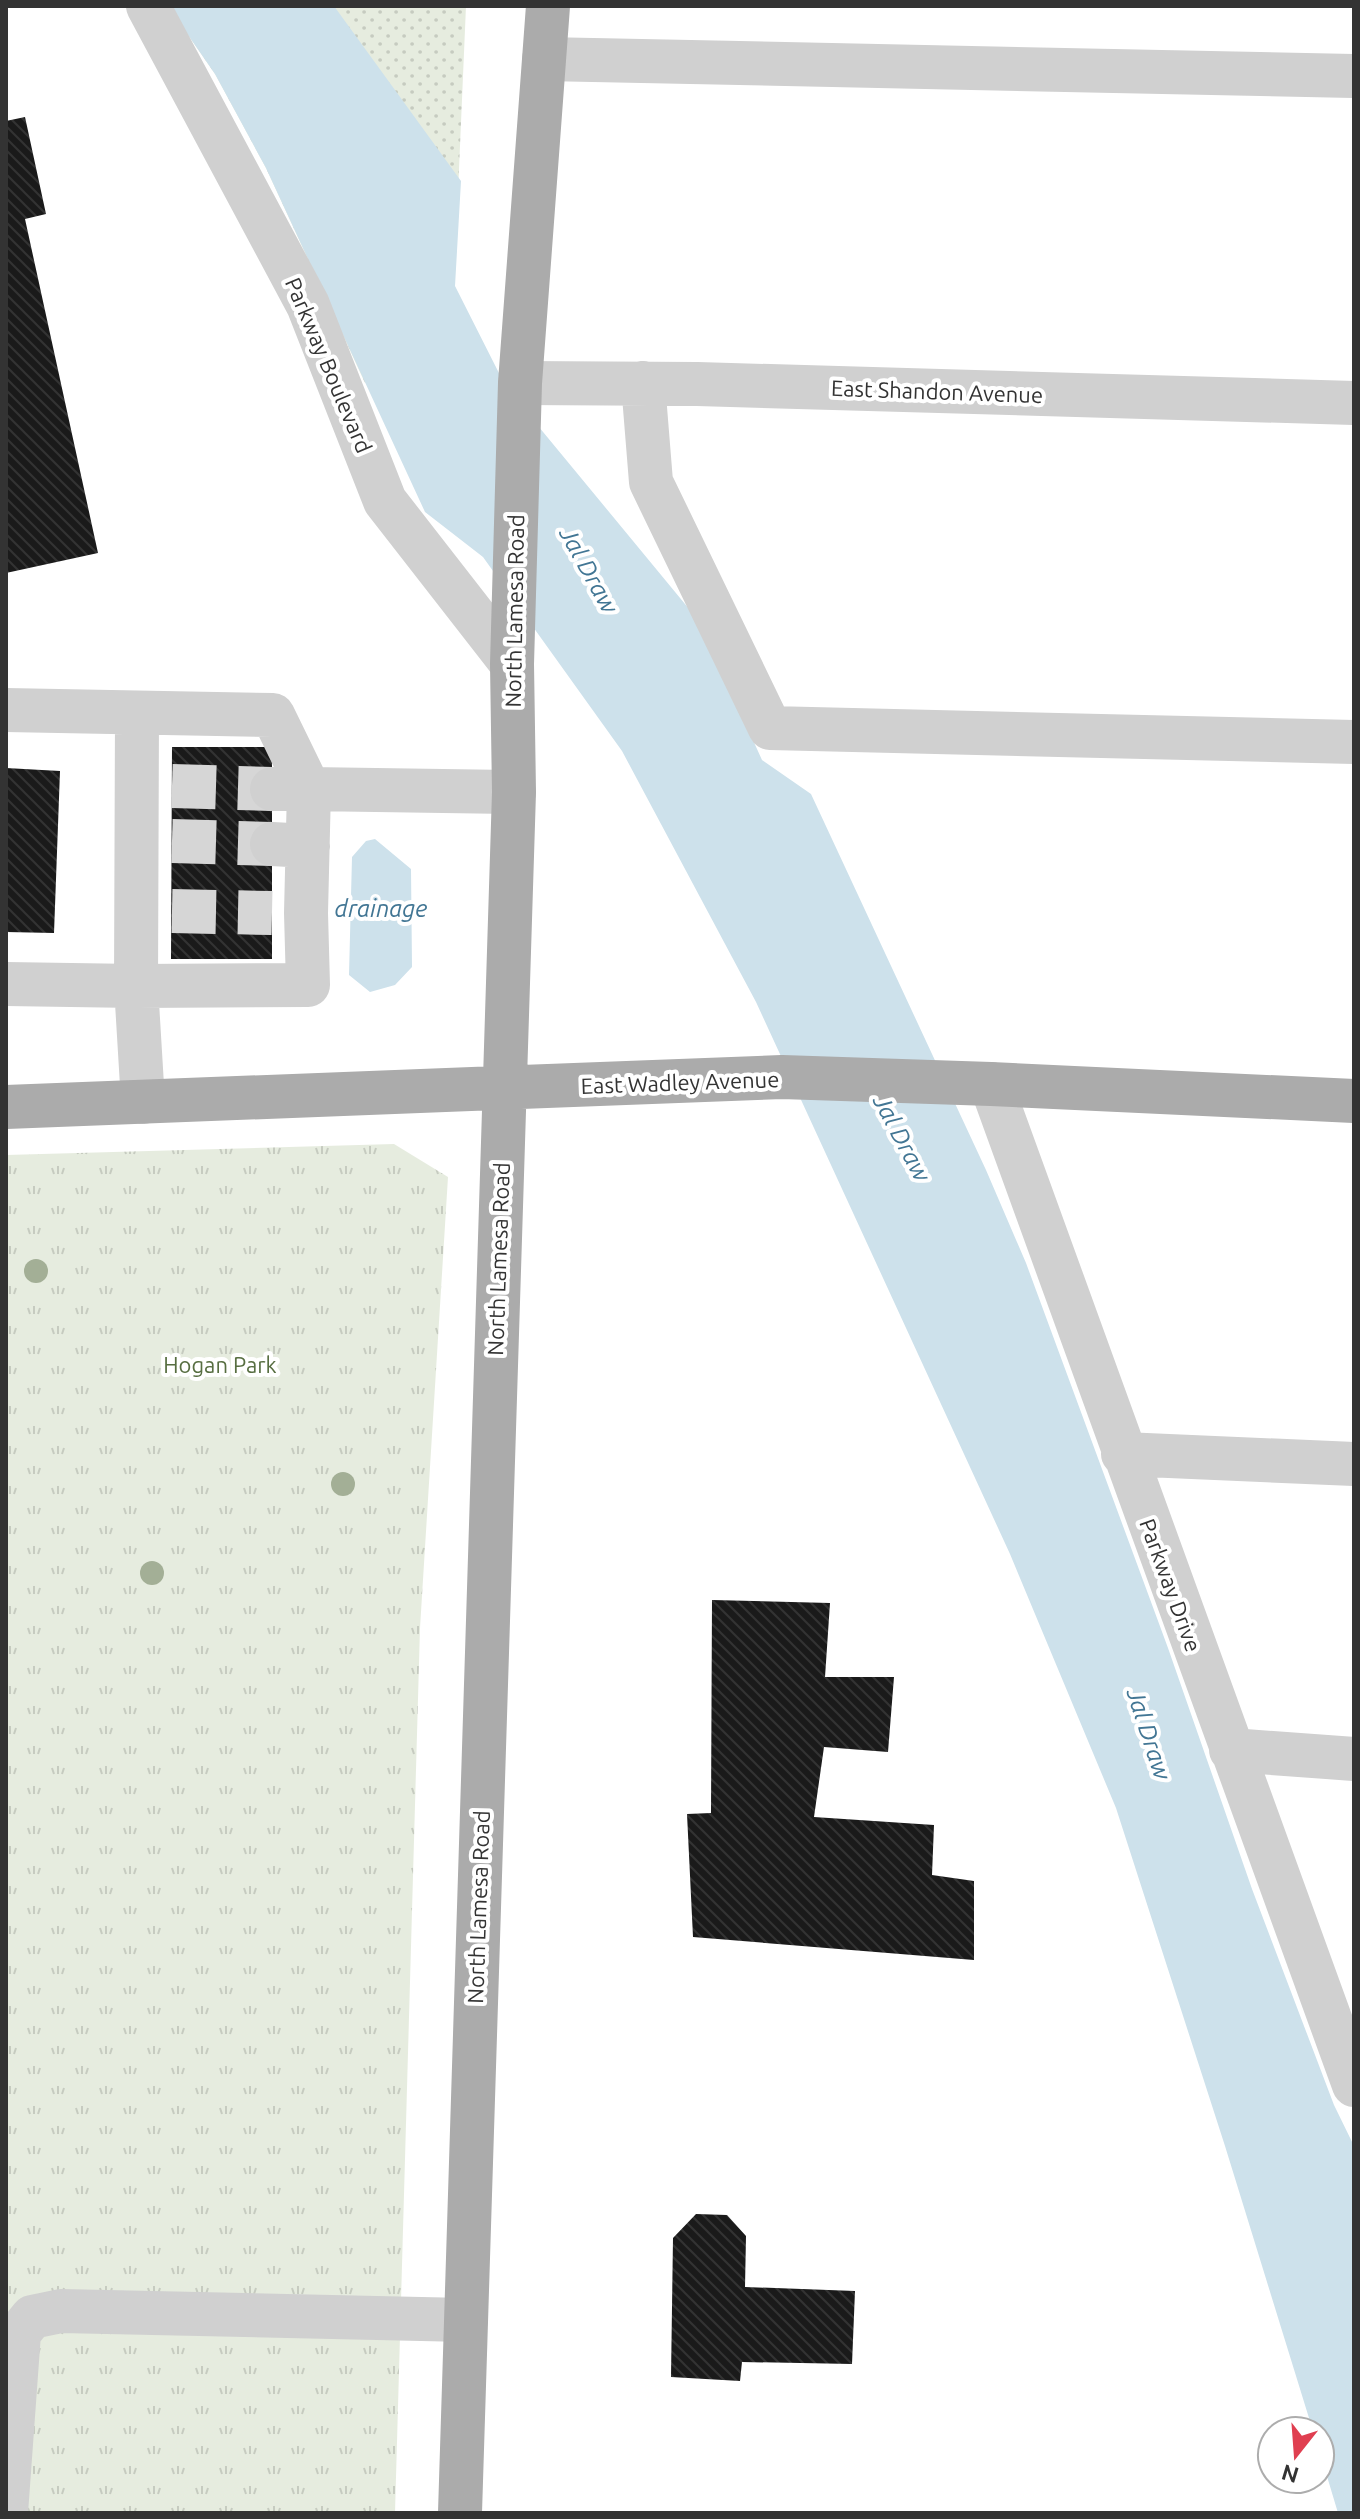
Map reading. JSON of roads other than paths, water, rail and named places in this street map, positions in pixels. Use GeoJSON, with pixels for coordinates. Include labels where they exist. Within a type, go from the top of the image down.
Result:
{"type":"FeatureCollection","features":[{"type":"Feature","properties":{"kind":"main road","name":"North Lamesa Road"},"geometry":{"type":"LineString","coordinates":[[460,2513],[514,792],[512,664],[520,383],[548,6]]}},
{"type":"Feature","properties":{"kind":"main road","name":"East Wadley Avenue"},"geometry":{"type":"LineString","coordinates":[[6,1107],[782,1077],[1354,1101]]}},
{"type":"Feature","properties":{"kind":"street","name":"Parkway Boulevard"},"geometry":{"type":"LineString","coordinates":[[148,6],[308,305],[385,501],[512,664]]}},
{"type":"Feature","properties":{"kind":"street"},"geometry":{"type":"LineString","coordinates":[[544,59],[1354,76]]}},
{"type":"Feature","properties":{"kind":"street","name":"East Shandon Avenue"},"geometry":{"type":"LineString","coordinates":[[520,383],[643,383],[1354,403]]}},
{"type":"Feature","properties":{"kind":"street"},"geometry":{"type":"LineString","coordinates":[[643,383],[651,482],[770,728],[1354,742]]}},
{"type":"Feature","properties":{"kind":"street"},"geometry":{"type":"LineString","coordinates":[[6,710],[273,715],[290,789],[289,913],[308,985],[6,984]]}},
{"type":"Feature","properties":{"kind":"street"},"geometry":{"type":"LineString","coordinates":[[137,714],[154,785],[154,911],[136,986],[143,1102]]}},
{"type":"Feature","properties":{"kind":"street"},"geometry":{"type":"LineString","coordinates":[[290,789],[514,792]]}},
{"type":"Feature","properties":{"kind":"street","name":"Parkway Drive"},"geometry":{"type":"LineString","coordinates":[[991,1084],[1231,1750],[1345,2036],[1354,2085]]}},
{"type":"Feature","properties":{"kind":"street"},"geometry":{"type":"LineString","coordinates":[[1123,1454],[1354,1464]]}},
{"type":"Feature","properties":{"kind":"street"},"geometry":{"type":"LineString","coordinates":[[1231,1750],[1354,1759]]}},
{"type":"Feature","properties":{"kind":"street"},"geometry":{"type":"LineString","coordinates":[[6,2513],[19,2333],[32,2317],[61,2311],[466,2320]]}},
{"type":"Feature","properties":{"kind":"water","name":"Jal Draw"},"geometry":{"type":"Polygon","coordinates":[[[168,6],[334,6],[461,181],[455,286],[506,387],[699,621],[762,760],[811,794],[1026,1263],[1168,1648],[1252,1889],[1334,2105],[1354,2146],[1354,2513],[1338,2513],[1333,2495],[1336,2495],[1336,2415],[1308,2415],[1116,1808],[1010,1554],[756,1002],[622,751],[483,557],[425,512],[266,168],[215,74],[168,6]]]}},
{"type":"Feature","properties":{"kind":"water","name":"drainage"},"geometry":{"type":"Polygon","coordinates":[[[375,839],[411,869],[412,967],[395,985],[370,992],[349,975],[352,857],[366,841],[375,839]]]}},
{"type":"Feature","properties":{"kind":"tunnel"},"geometry":{"type":"LineString","coordinates":[[172,786],[272,789]]}},
{"type":"Feature","properties":{"kind":"tunnel"},"geometry":{"type":"LineString","coordinates":[[172,841],[272,844]]}},
{"type":"Feature","properties":{"kind":"tunnel"},"geometry":{"type":"LineString","coordinates":[[172,911],[272,913]]}},
{"type":"Feature","properties":{"kind":"park label","name":"Hogan Park"},"geometry":{"type":"Point","coordinates":[220,1364]}}]}
